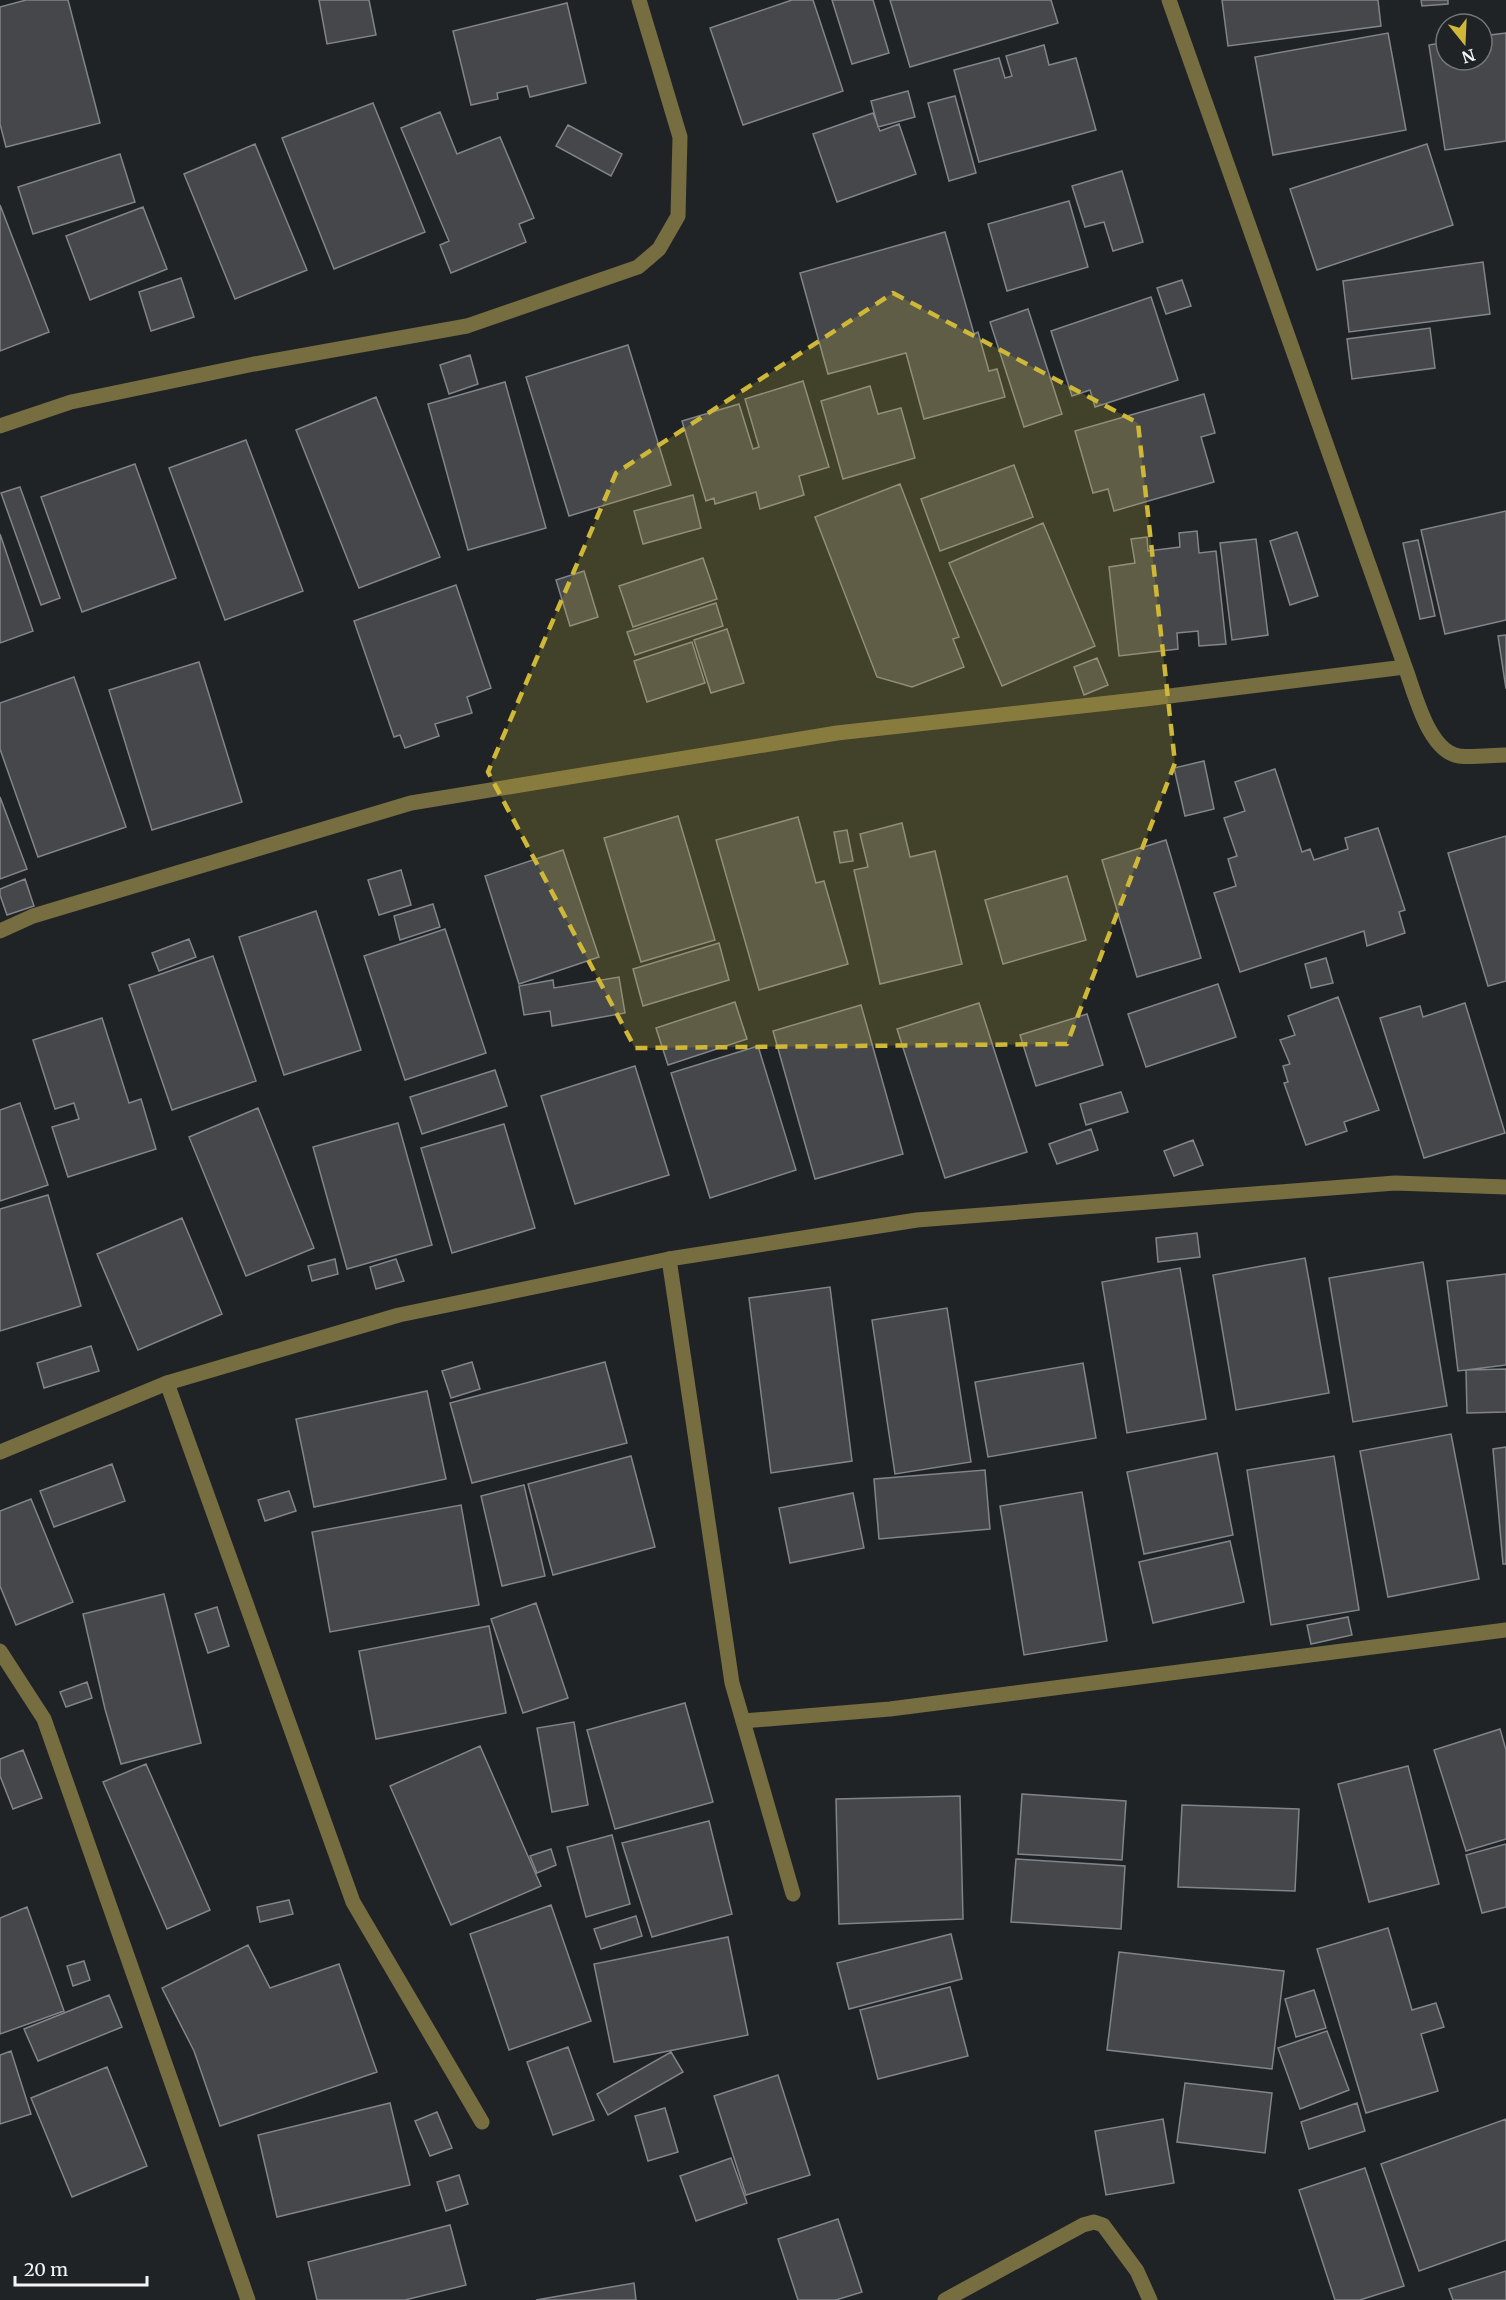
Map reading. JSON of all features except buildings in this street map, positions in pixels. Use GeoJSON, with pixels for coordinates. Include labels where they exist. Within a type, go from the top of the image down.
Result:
{"type":"FeatureCollection","features":[{"type":"Feature","properties":{"kind":"street"},"geometry":{"type":"LineString","coordinates":[[0,426],[71,402],[254,364],[467,326],[638,267],[658,249],[678,216],[680,137],[639,0]]}},
{"type":"Feature","properties":{"kind":"street"},"geometry":{"type":"LineString","coordinates":[[1169,0],[1405,667],[1432,736],[1440,747],[1457,756],[1506,754]]}},
{"type":"Feature","properties":{"kind":"street"},"geometry":{"type":"LineString","coordinates":[[0,931],[33,916],[411,803],[837,733],[1405,667]]}},
{"type":"Feature","properties":{"kind":"street"},"geometry":{"type":"LineString","coordinates":[[0,1452],[168,1383],[399,1316],[669,1259],[917,1220],[1395,1183],[1506,1187]]}},
{"type":"Feature","properties":{"kind":"street"},"geometry":{"type":"LineString","coordinates":[[669,1259],[732,1683],[792,1894]]}},
{"type":"Feature","properties":{"kind":"street"},"geometry":{"type":"LineString","coordinates":[[168,1383],[353,1902],[482,2122]]}},
{"type":"Feature","properties":{"kind":"street"},"geometry":{"type":"LineString","coordinates":[[743,1721],[890,1709],[1506,1630]]}},
{"type":"Feature","properties":{"kind":"street"},"geometry":{"type":"LineString","coordinates":[[0,1651],[44,1719],[248,2300]]}},
{"type":"Feature","properties":{"kind":"street"},"geometry":{"type":"LineString","coordinates":[[945,2300],[1083,2225],[1094,2222],[1103,2225],[1137,2271],[1150,2300]]}},
{"type":"Feature","properties":{"kind":"highlighted area"},"geometry":{"type":"Polygon","coordinates":[[[893,293],[1138,423],[1175,763],[1067,1044],[635,1048],[488,772],[616,473],[893,293]]]}}]}
